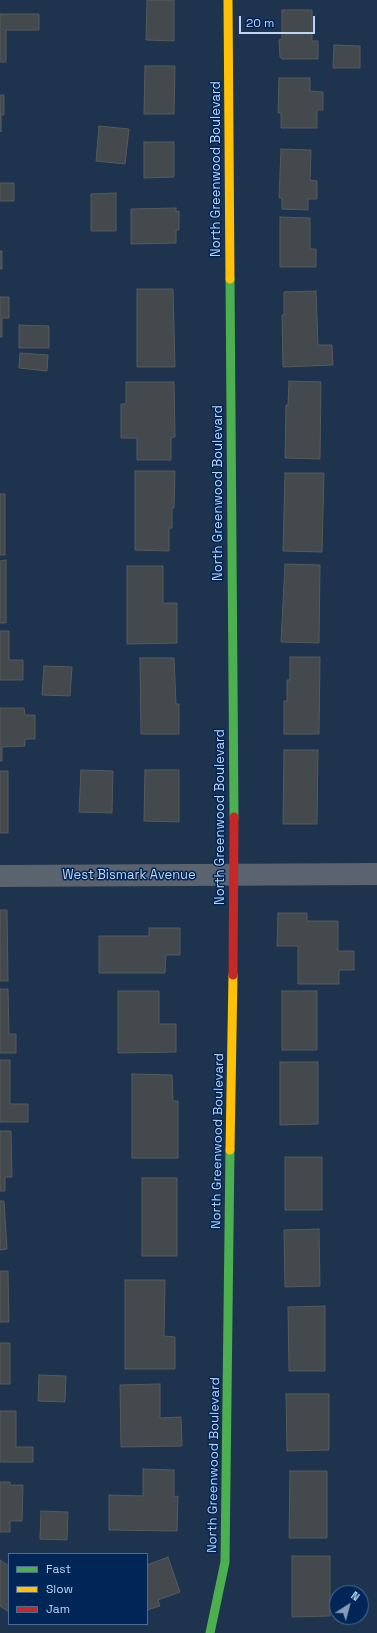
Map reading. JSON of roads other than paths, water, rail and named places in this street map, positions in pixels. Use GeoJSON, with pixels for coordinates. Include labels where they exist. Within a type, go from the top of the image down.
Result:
{"type":"FeatureCollection","features":[{"type":"Feature","properties":{"kind":"street","name":"North Greenwood Boulevard"},"geometry":{"type":"LineString","coordinates":[[210,1633],[226,1562],[234,875],[228,0]]}},
{"type":"Feature","properties":{"kind":"street","name":"West Bismark Avenue"},"geometry":{"type":"LineString","coordinates":[[0,876],[377,874]]}}]}
